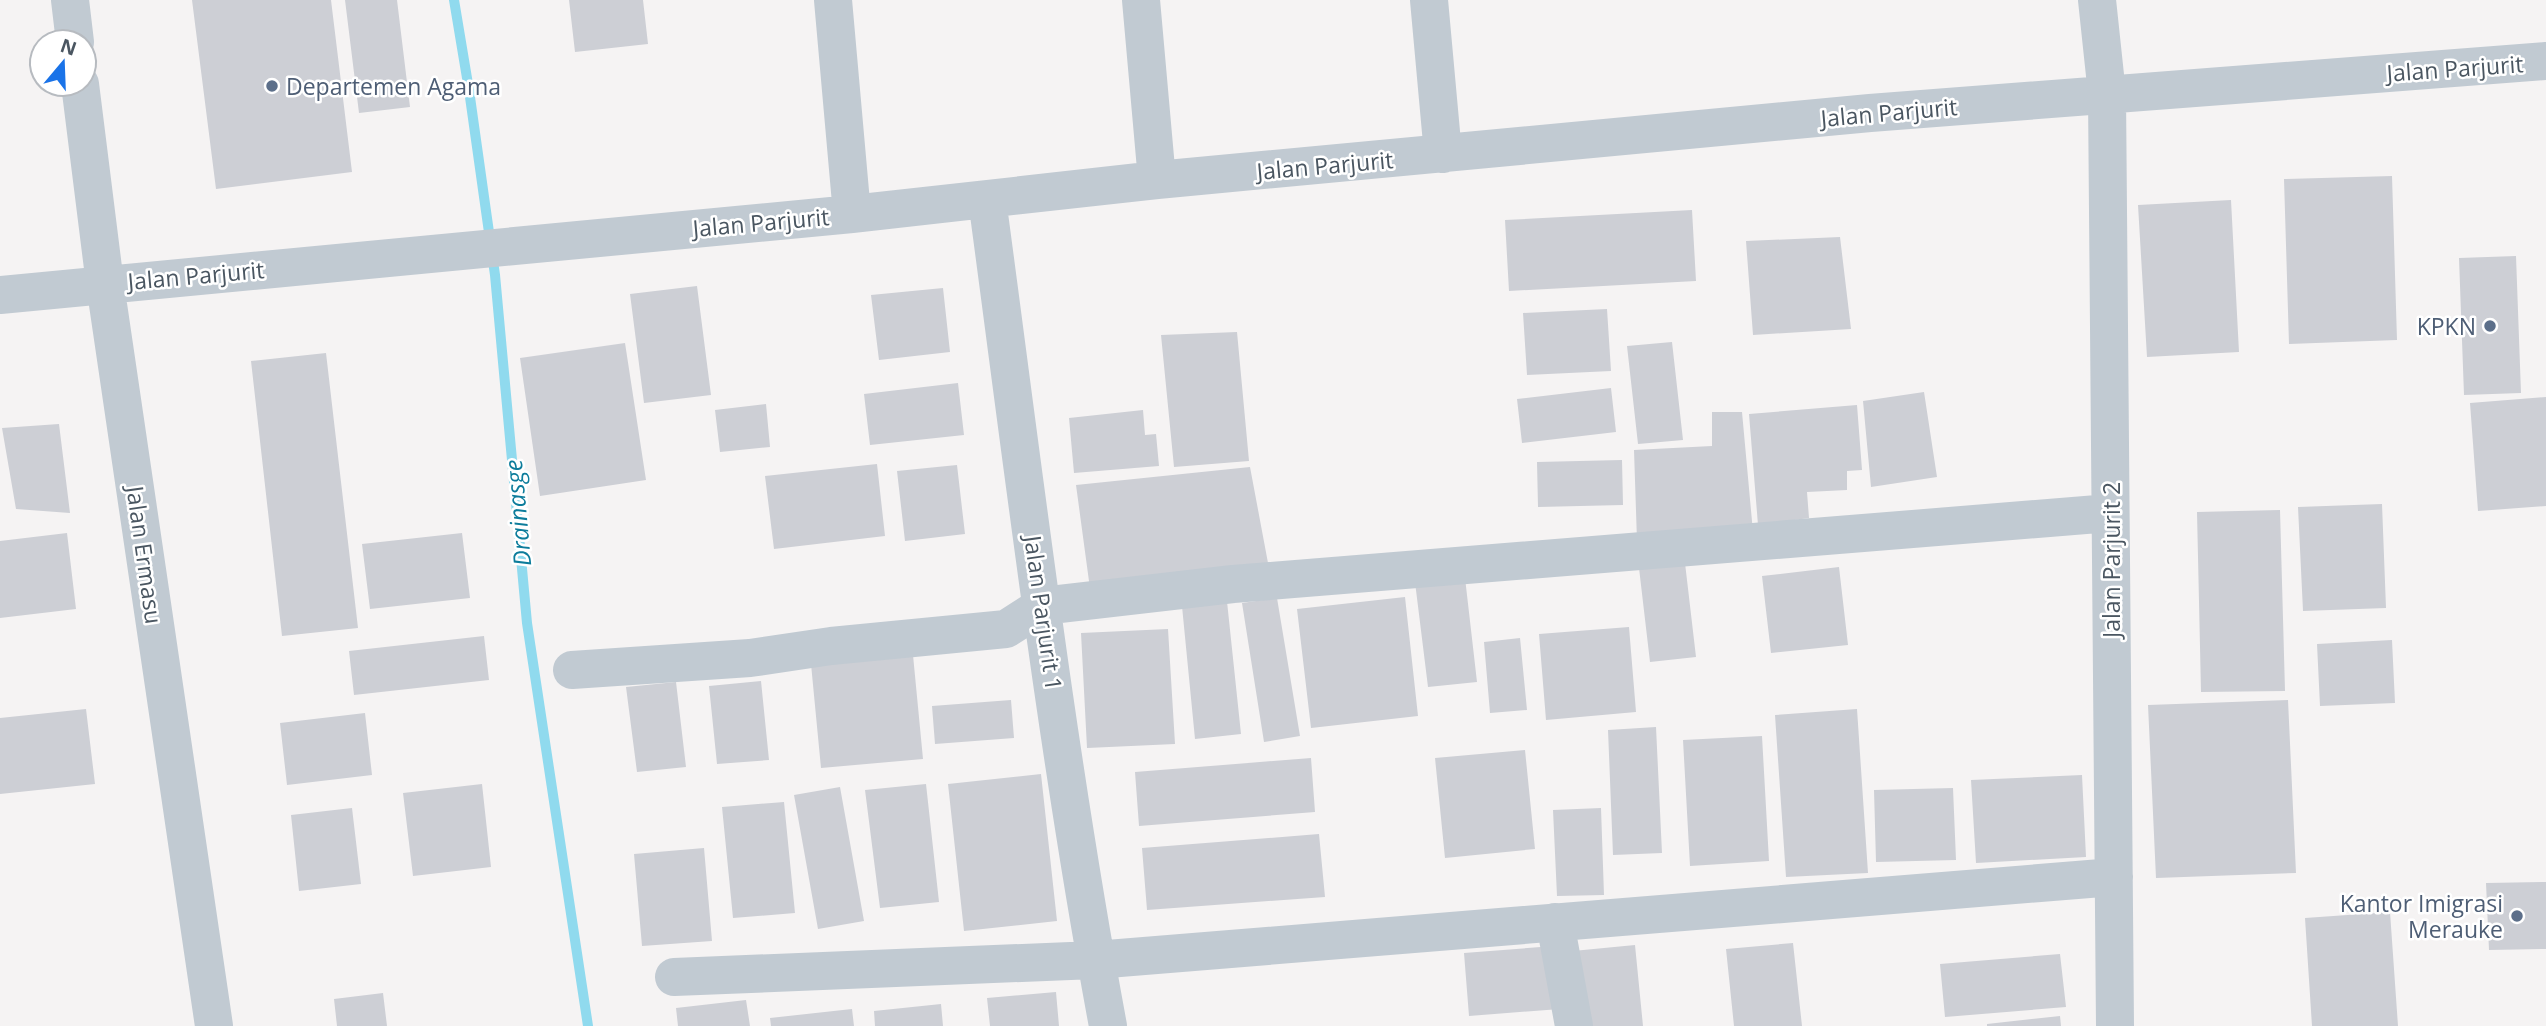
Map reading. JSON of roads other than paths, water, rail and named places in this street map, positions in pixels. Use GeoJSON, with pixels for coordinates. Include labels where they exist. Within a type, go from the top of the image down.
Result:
{"type":"FeatureCollection","features":[{"type":"Feature","properties":{"kind":"street"},"geometry":{"type":"LineString","coordinates":[[70,0],[73,28]]}},
{"type":"Feature","properties":{"kind":"street"},"geometry":{"type":"LineString","coordinates":[[833,0],[852,214]]}},
{"type":"Feature","properties":{"kind":"street"},"geometry":{"type":"LineString","coordinates":[[1141,0],[1157,180]]}},
{"type":"Feature","properties":{"kind":"street"},"geometry":{"type":"LineString","coordinates":[[1429,0],[1443,154]]}},
{"type":"Feature","properties":{"kind":"street","name":"Jalan Parjurit 2"},"geometry":{"type":"LineString","coordinates":[[2097,0],[2107,94],[2115,1026]]}},
{"type":"Feature","properties":{"kind":"street","name":"Jalan Parjurit"},"geometry":{"type":"LineString","coordinates":[[0,295],[852,214],[1157,180],[1856,115],[2546,61]]}},
{"type":"Feature","properties":{"kind":"street","name":"Jalan Ermasu"},"geometry":{"type":"LineString","coordinates":[[82,98],[105,284],[214,1026]]}},
{"type":"Feature","properties":{"kind":"street","name":"Jalan Parjurit 1"},"geometry":{"type":"LineString","coordinates":[[987,200],[1042,606],[1095,960],[1108,1026]]}},
{"type":"Feature","properties":{"kind":"street"},"geometry":{"type":"LineString","coordinates":[[572,670],[750,659],[831,646],[1006,629],[1042,606],[1233,584],[2110,513]]}},
{"type":"Feature","properties":{"kind":"street"},"geometry":{"type":"LineString","coordinates":[[674,977],[1095,960],[2114,877]]}},
{"type":"Feature","properties":{"kind":"street"},"geometry":{"type":"LineString","coordinates":[[1555,922],[1574,1026]]}},
{"type":"Feature","properties":{"kind":"waterway","name":"Drainasge"},"geometry":{"type":"LineString","coordinates":[[454,0],[495,275],[527,623],[588,1026]]}},
{"type":"Feature","properties":{"kind":"place","name":"Departemen Agama"},"geometry":{"type":"Point","coordinates":[272,86]}},
{"type":"Feature","properties":{"kind":"place","name":"KPKN"},"geometry":{"type":"Point","coordinates":[2490,326]}},
{"type":"Feature","properties":{"kind":"place","name":"Kantor Imigrasi Merauke"},"geometry":{"type":"Point","coordinates":[2517,916]}}]}
